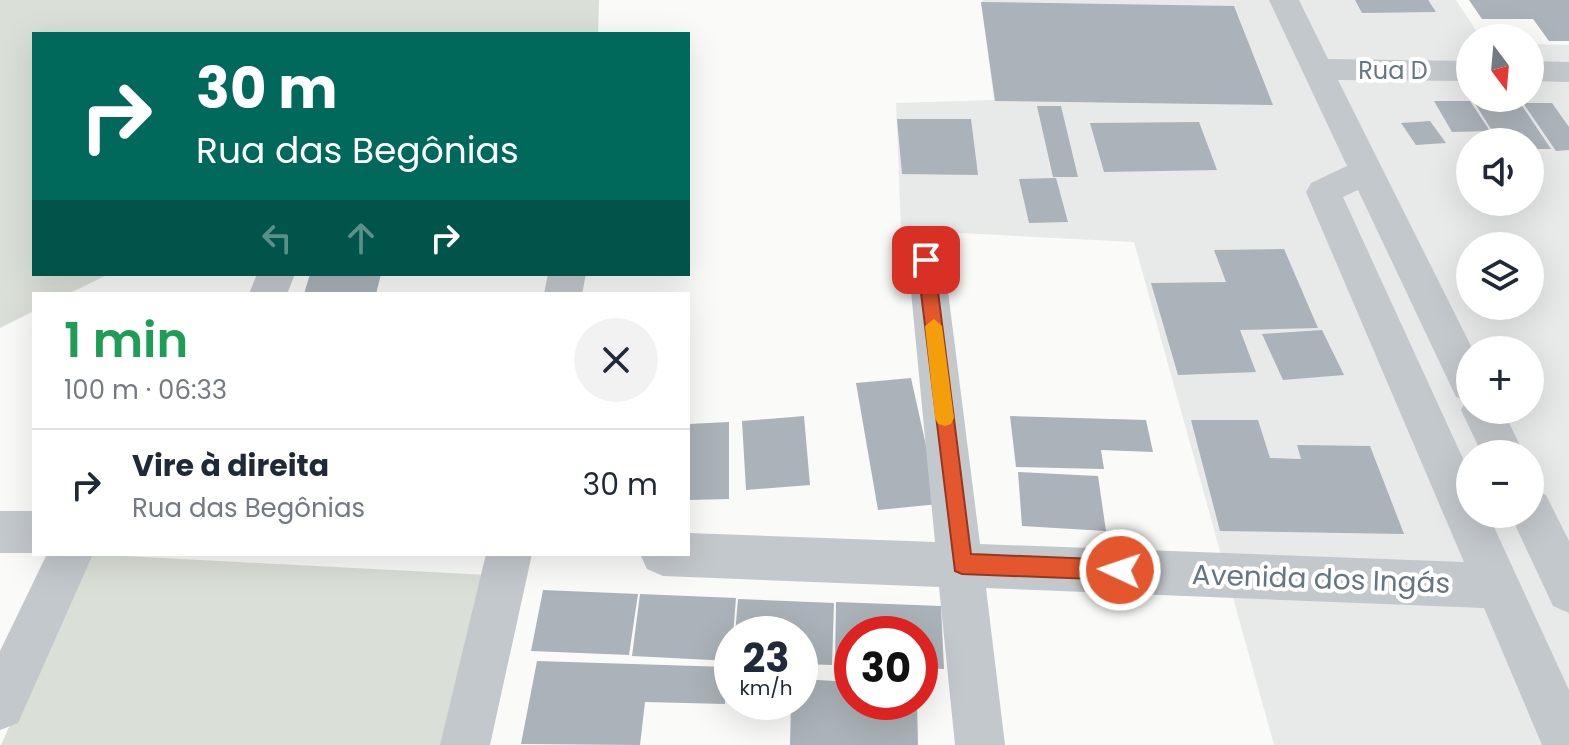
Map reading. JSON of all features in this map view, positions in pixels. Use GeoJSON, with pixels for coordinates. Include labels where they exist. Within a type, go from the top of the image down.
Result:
{"type":"FeatureCollection","features":[{"type":"Feature","properties":{"kind":"street"},"geometry":{"type":"LineString","coordinates":[[1284,0],[1456,356]]}},
{"type":"Feature","properties":{"kind":"street","name":"Rua D"},"geometry":{"type":"LineString","coordinates":[[1317,69],[1456,71]]}},
{"type":"Feature","properties":{"kind":"street"},"geometry":{"type":"LineString","coordinates":[[1544,71],[1569,72]]}},
{"type":"Feature","properties":{"kind":"street"},"geometry":{"type":"LineString","coordinates":[[1366,172],[1323,192],[1456,462]]}},
{"type":"Feature","properties":{"kind":"street"},"geometry":{"type":"LineString","coordinates":[[926,260],[980,745]]}},
{"type":"Feature","properties":{"kind":"street"},"geometry":{"type":"LineString","coordinates":[[1479,528],[1499,586],[1568,745]]}},
{"type":"Feature","properties":{"kind":"street"},"geometry":{"type":"LineString","coordinates":[[1539,528],[1569,590]]}},
{"type":"Feature","properties":{"kind":"street"},"geometry":{"type":"LineString","coordinates":[[0,532],[32,532]]}},
{"type":"Feature","properties":{"kind":"street","name":"Avenida dos Ingás"},"geometry":{"type":"LineString","coordinates":[[690,555],[1499,586]]}},
{"type":"Feature","properties":{"kind":"street"},"geometry":{"type":"LineString","coordinates":[[0,705],[69,556]]}},
{"type":"Feature","properties":{"kind":"street"},"geometry":{"type":"LineString","coordinates":[[465,745],[509,556]]}},
{"type":"Feature","properties":{"kind":"shaded area"},"geometry":{"type":"Polygon","coordinates":[[[0,0],[599,0],[598,32],[32,32],[32,276],[105,276],[72,292],[32,292],[32,312],[0,328],[0,0]]]}},
{"type":"Feature","properties":{"kind":"shaded area"},"geometry":{"type":"Polygon","coordinates":[[[984,0],[1456,0],[1472,24],[1456,24],[1456,112],[1544,112],[1544,44],[1569,45],[1569,745],[1274,745],[1134,242],[901,230],[896,103],[994,100],[981,2],[984,0]]]}},
{"type":"Feature","properties":{"kind":"shaded area"},"geometry":{"type":"Polygon","coordinates":[[[85,556],[488,575],[447,745],[1,745],[85,556]]]}},
{"type":"Feature","properties":{"kind":"building"},"geometry":{"type":"Polygon","coordinates":[[[1355,0],[1428,0],[1436,12],[1362,13],[1355,0]]]}},
{"type":"Feature","properties":{"kind":"building"},"geometry":{"type":"Polygon","coordinates":[[[1469,0],[1569,0],[1569,41],[1549,41],[1544,34],[1544,24],[1537,24],[1533,19],[1482,19],[1469,0]]]}},
{"type":"Feature","properties":{"kind":"building"},"geometry":{"type":"Polygon","coordinates":[[[981,2],[1234,6],[1273,105],[995,101],[981,2]]]}},
{"type":"Feature","properties":{"kind":"building"},"geometry":{"type":"Polygon","coordinates":[[[1434,101],[1456,101],[1456,112],[1477,112],[1488,128],[1456,128],[1456,132],[1452,132],[1434,101]]]}},
{"type":"Feature","properties":{"kind":"building"},"geometry":{"type":"Polygon","coordinates":[[[1544,103],[1552,103],[1569,127],[1569,150],[1556,151],[1544,134],[1544,128],[1540,128],[1529,112],[1544,112],[1544,103]]]}},
{"type":"Feature","properties":{"kind":"building"},"geometry":{"type":"Polygon","coordinates":[[[1037,106],[1061,106],[1078,177],[1053,177],[1037,106]]]}},
{"type":"Feature","properties":{"kind":"building"},"geometry":{"type":"Polygon","coordinates":[[[1480,112],[1526,112],[1537,128],[1490,128],[1480,112]]]}},
{"type":"Feature","properties":{"kind":"building"},"geometry":{"type":"Polygon","coordinates":[[[897,119],[971,119],[978,175],[902,174],[897,119]]]}},
{"type":"Feature","properties":{"kind":"building"},"geometry":{"type":"Polygon","coordinates":[[[1430,121],[1446,143],[1416,145],[1401,123],[1430,121]]]}},
{"type":"Feature","properties":{"kind":"building"},"geometry":{"type":"Polygon","coordinates":[[[1199,122],[1217,170],[1104,172],[1090,123],[1199,122]]]}},
{"type":"Feature","properties":{"kind":"building"},"geometry":{"type":"Polygon","coordinates":[[[1056,178],[1068,222],[1029,223],[1019,179],[1056,178]]]}},
{"type":"Feature","properties":{"kind":"building"},"geometry":{"type":"Polygon","coordinates":[[[1284,249],[1318,328],[1240,330],[1256,372],[1178,375],[1151,283],[1226,282],[1214,250],[1284,249]]]}},
{"type":"Feature","properties":{"kind":"building"},"geometry":{"type":"Polygon","coordinates":[[[309,276],[380,276],[376,292],[305,292],[309,276]]]}},
{"type":"Feature","properties":{"kind":"building"},"geometry":{"type":"Polygon","coordinates":[[[1322,330],[1344,375],[1283,380],[1262,334],[1322,330]]]}},
{"type":"Feature","properties":{"kind":"building"},"geometry":{"type":"Polygon","coordinates":[[[911,378],[939,504],[878,510],[856,383],[911,378]]]}},
{"type":"Feature","properties":{"kind":"building"},"geometry":{"type":"Polygon","coordinates":[[[804,416],[810,485],[746,490],[742,421],[804,416]]]}},
{"type":"Feature","properties":{"kind":"building"},"geometry":{"type":"Polygon","coordinates":[[[1010,416],[1146,420],[1153,452],[1101,450],[1104,469],[1016,467],[1010,416]]]}},
{"type":"Feature","properties":{"kind":"building"},"geometry":{"type":"Polygon","coordinates":[[[1191,420],[1258,420],[1270,458],[1301,459],[1297,445],[1370,446],[1404,534],[1220,531],[1191,420]]]}},
{"type":"Feature","properties":{"kind":"building"},"geometry":{"type":"Polygon","coordinates":[[[729,422],[729,499],[690,500],[690,424],[729,422]]]}},
{"type":"Feature","properties":{"kind":"building"},"geometry":{"type":"Polygon","coordinates":[[[1018,472],[1098,476],[1106,531],[1022,526],[1018,472]]]}},
{"type":"Feature","properties":{"kind":"building"},"geometry":{"type":"Polygon","coordinates":[[[543,590],[638,594],[629,655],[531,651],[543,590]]]}},
{"type":"Feature","properties":{"kind":"building"},"geometry":{"type":"Polygon","coordinates":[[[640,594],[736,598],[735,616],[714,616],[714,660],[632,656],[640,594]]]}},
{"type":"Feature","properties":{"kind":"building"},"geometry":{"type":"Polygon","coordinates":[[[738,599],[834,603],[832,665],[818,665],[818,616],[737,616],[738,599]]]}},
{"type":"Feature","properties":{"kind":"building"},"geometry":{"type":"Polygon","coordinates":[[[836,602],[941,606],[944,669],[938,669],[938,616],[836,616],[836,602]]]}},
{"type":"Feature","properties":{"kind":"building"},"geometry":{"type":"Polygon","coordinates":[[[537,661],[714,667],[714,704],[645,702],[640,745],[521,744],[537,661]]]}},
{"type":"Feature","properties":{"kind":"building"},"geometry":{"type":"Polygon","coordinates":[[[818,680],[834,681],[834,720],[917,720],[918,745],[790,745],[791,720],[818,720],[818,680]]]}},
{"type":"Feature","properties":{"kind":"slow traffic"},"geometry":{"type":"LineString","coordinates":[[934,326],[945,418]]}},
{"type":"Feature","properties":{"kind":"route"},"geometry":{"type":"LineString","coordinates":[[926,260],[962,564],[1120,570]]}}]}
